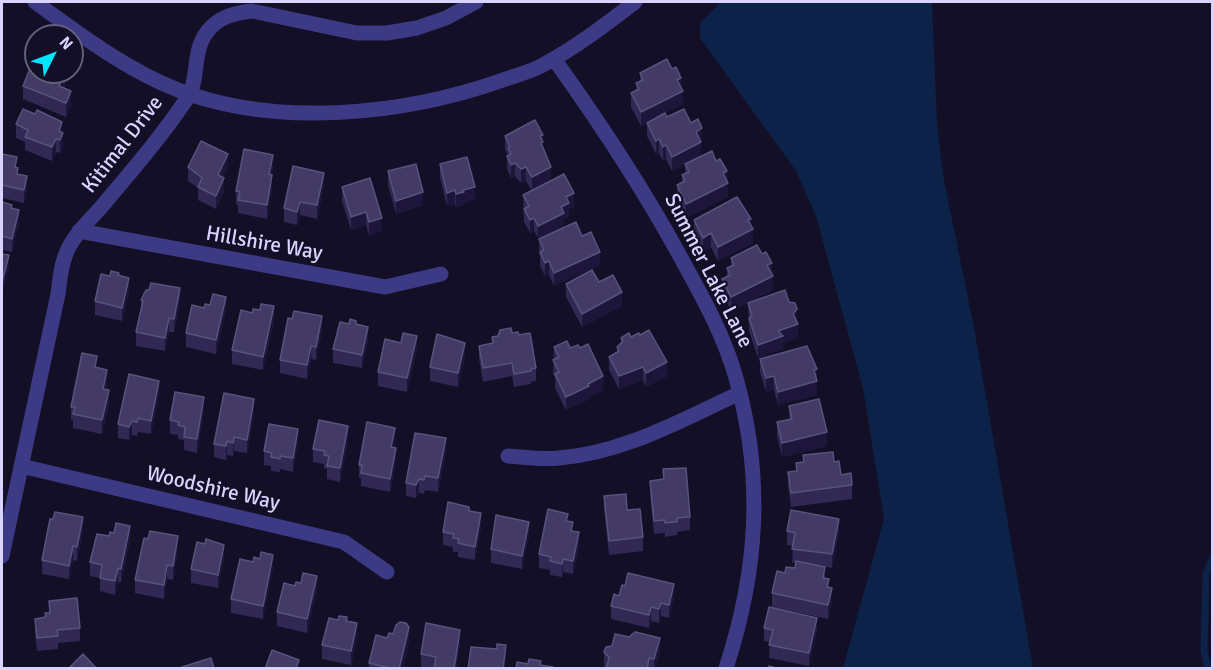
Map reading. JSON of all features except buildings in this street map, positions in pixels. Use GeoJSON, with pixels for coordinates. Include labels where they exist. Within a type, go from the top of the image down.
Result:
{"type":"FeatureCollection","features":[{"type":"Feature","properties":{"kind":"street"},"geometry":{"type":"LineString","coordinates":[[35,2],[99,49],[136,71],[190,94],[232,105],[310,113],[364,110],[417,103],[479,89],[539,67],[554,59],[635,2]]}},
{"type":"Feature","properties":{"kind":"street","name":"Kitimal Drive"},"geometry":{"type":"LineString","coordinates":[[2,556],[61,271],[68,250],[79,231],[145,156],[190,94],[200,45],[208,31],[220,20],[235,13],[252,11],[357,33],[387,33],[417,28],[446,18],[476,2]]}},
{"type":"Feature","properties":{"kind":"street","name":"Summer Lake Lane"},"geometry":{"type":"LineString","coordinates":[[554,59],[604,129],[650,201],[692,276],[722,338],[740,393],[750,442],[753,471],[754,530],[749,578],[740,626],[726,669]]}},
{"type":"Feature","properties":{"kind":"street","name":"Hillshire Way"},"geometry":{"type":"LineString","coordinates":[[79,231],[385,287],[441,274]]}},
{"type":"Feature","properties":{"kind":"street"},"geometry":{"type":"LineString","coordinates":[[508,456],[557,459],[597,453],[635,442],[740,393]]}},
{"type":"Feature","properties":{"kind":"street","name":"Woodshire Way"},"geometry":{"type":"LineString","coordinates":[[21,466],[344,542],[387,572]]}},
{"type":"Feature","properties":{"kind":"water"},"geometry":{"type":"Polygon","coordinates":[[[721,2],[932,2],[937,122],[943,175],[975,333],[1033,668],[843,668],[884,519],[863,388],[816,216],[796,171],[700,38],[700,23],[721,2]]]}},
{"type":"Feature","properties":{"kind":"waterway"},"geometry":{"type":"LineString","coordinates":[[1208,668],[1204,651],[1206,574],[1212,559]]}}]}
